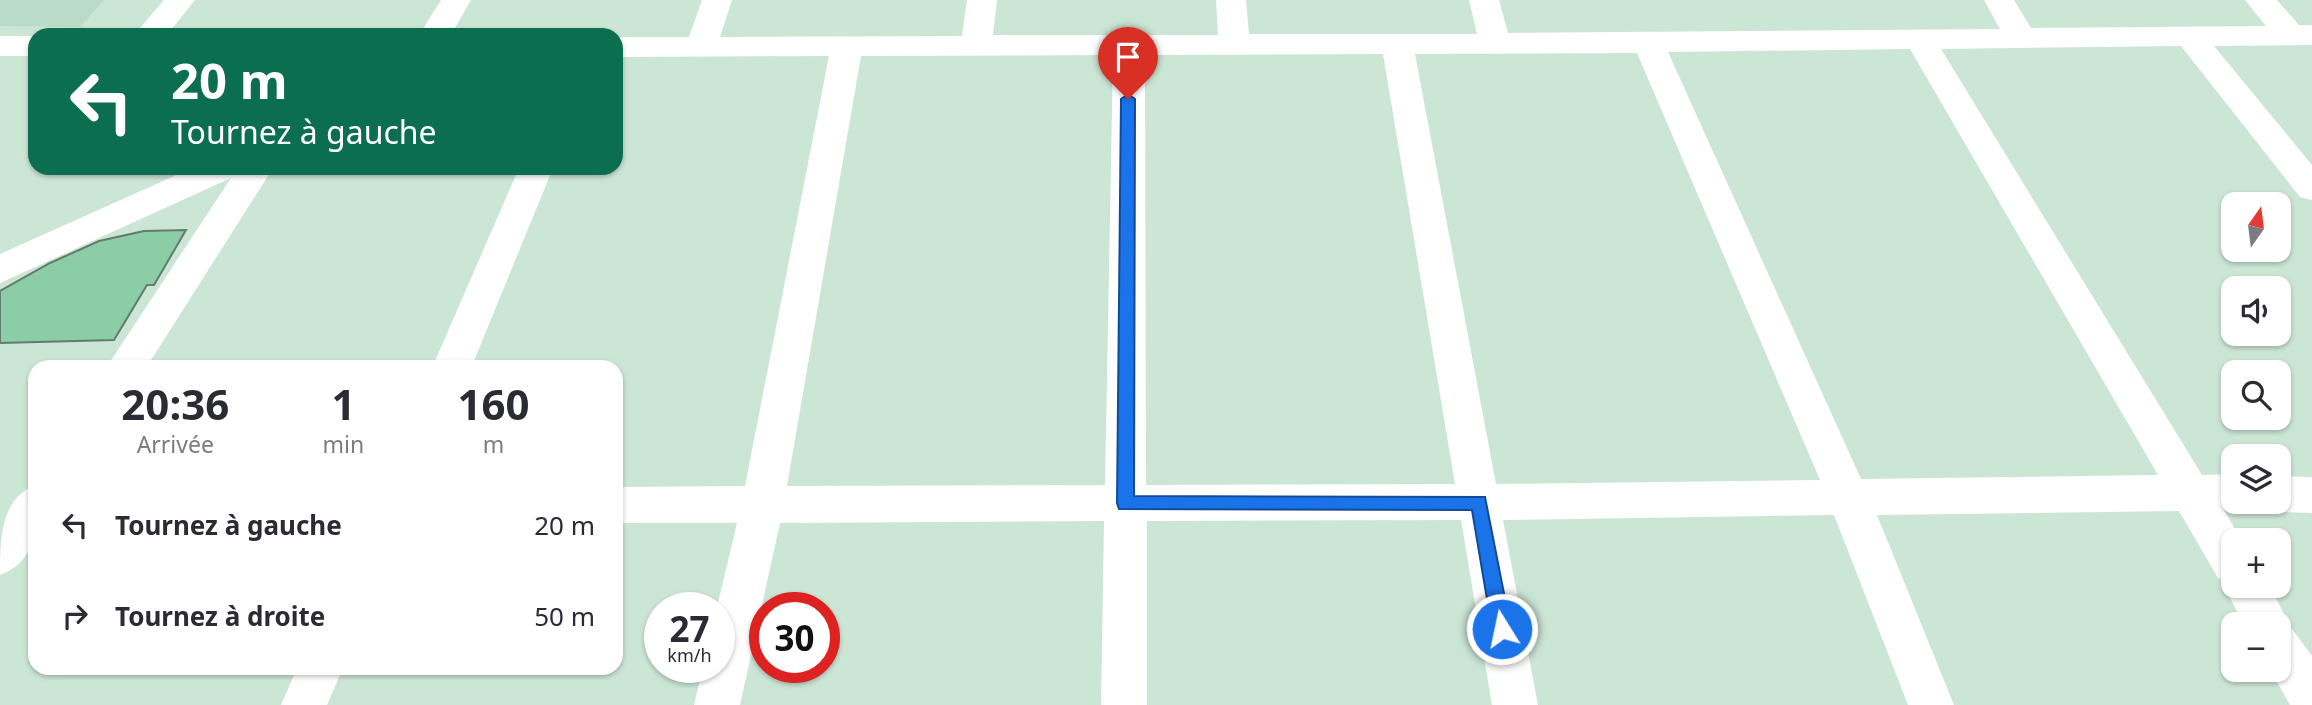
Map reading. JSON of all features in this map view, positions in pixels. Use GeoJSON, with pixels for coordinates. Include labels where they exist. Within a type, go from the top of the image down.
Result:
{"type":"FeatureCollection","features":[{"type":"Feature","properties":{"kind":"street"},"geometry":{"type":"LineString","coordinates":[[156,28],[180,0]]}},
{"type":"Feature","properties":{"kind":"street"},"geometry":{"type":"LineString","coordinates":[[439,28],[457,0]]}},
{"type":"Feature","properties":{"kind":"street"},"geometry":{"type":"LineString","coordinates":[[701,46],[717,0]]}},
{"type":"Feature","properties":{"kind":"street"},"geometry":{"type":"LineString","coordinates":[[975,45],[982,0]]}},
{"type":"Feature","properties":{"kind":"street"},"geometry":{"type":"LineString","coordinates":[[1231,0],[1234,44]]}},
{"type":"Feature","properties":{"kind":"street"},"geometry":{"type":"LineString","coordinates":[[1484,0],[1495,43]]}},
{"type":"Feature","properties":{"kind":"street"},"geometry":{"type":"LineString","coordinates":[[1999,0],[2021,38]]}},
{"type":"Feature","properties":{"kind":"street"},"geometry":{"type":"LineString","coordinates":[[2260,0],[2301,35]]}},
{"type":"Feature","properties":{"kind":"street"},"geometry":{"type":"LineString","coordinates":[[623,47],[1648,42],[2301,35]]}},
{"type":"Feature","properties":{"kind":"street"},"geometry":{"type":"LineString","coordinates":[[2189,36],[2312,188]]}},
{"type":"Feature","properties":{"kind":"street"},"geometry":{"type":"LineString","coordinates":[[1919,39],[2221,544]]}},
{"type":"Feature","properties":{"kind":"street"},"geometry":{"type":"LineString","coordinates":[[1648,42],[1847,496],[1931,705]]}},
{"type":"Feature","properties":{"kind":"street"},"geometry":{"type":"LineString","coordinates":[[1397,43],[1515,705]]}},
{"type":"Feature","properties":{"kind":"street"},"geometry":{"type":"LineString","coordinates":[[1124,705],[1129,45]]}},
{"type":"Feature","properties":{"kind":"street"},"geometry":{"type":"LineString","coordinates":[[0,46],[28,46]]}},
{"type":"Feature","properties":{"kind":"street"},"geometry":{"type":"LineString","coordinates":[[717,705],[762,504],[847,46]]}},
{"type":"Feature","properties":{"kind":"street"},"geometry":{"type":"LineString","coordinates":[[0,269],[208,175]]}},
{"type":"Feature","properties":{"kind":"street"},"geometry":{"type":"LineString","coordinates":[[130,360],[251,175]]}},
{"type":"Feature","properties":{"kind":"street"},"geometry":{"type":"LineString","coordinates":[[454,360],[533,175]]}},
{"type":"Feature","properties":{"kind":"street"},"geometry":{"type":"LineString","coordinates":[[623,505],[1479,502],[2221,492]]}},
{"type":"Feature","properties":{"kind":"street"},"geometry":{"type":"LineString","coordinates":[[2291,494],[2312,495]]}},
{"type":"Feature","properties":{"kind":"street"},"geometry":{"type":"LineString","coordinates":[[0,556],[26,505]]}},
{"type":"Feature","properties":{"kind":"street"},"geometry":{"type":"LineString","coordinates":[[2291,664],[2312,699]]}},
{"type":"Feature","properties":{"kind":"street"},"geometry":{"type":"LineString","coordinates":[[304,705],[317,675]]}},
{"type":"Feature","properties":{"kind":"shaded area"},"geometry":{"type":"Polygon","coordinates":[[[0,0],[104,0],[80,27],[0,26],[0,0]]]}},
{"type":"Feature","properties":{"kind":"building"},"geometry":{"type":"Polygon","coordinates":[[[186,230],[154,285],[147,285],[114,340],[0,343],[0,291],[50,263],[99,241],[144,231],[186,230]]]}},
{"type":"Feature","properties":{"kind":"route"},"geometry":{"type":"LineString","coordinates":[[1128,99],[1125,503],[1479,502],[1502,629]]}}]}
